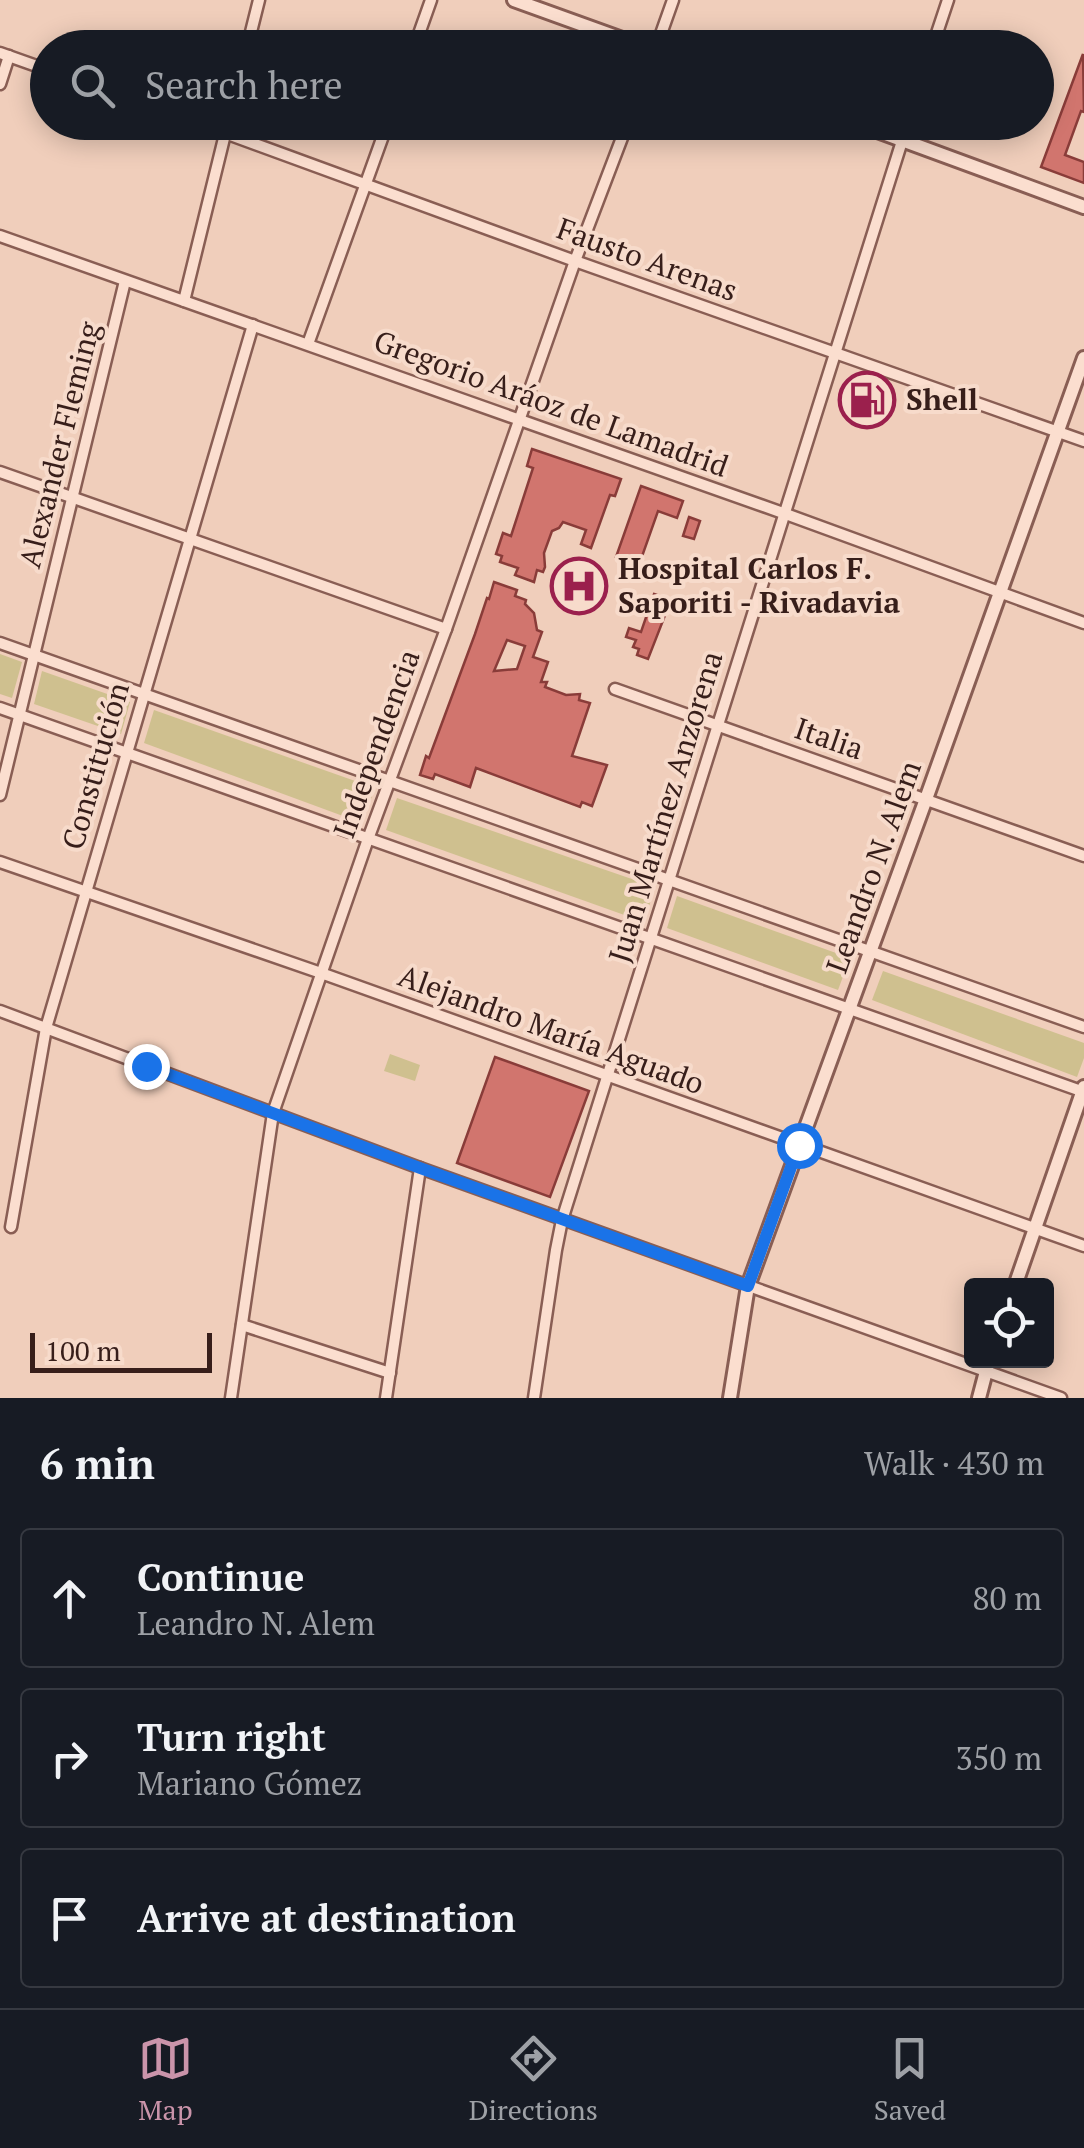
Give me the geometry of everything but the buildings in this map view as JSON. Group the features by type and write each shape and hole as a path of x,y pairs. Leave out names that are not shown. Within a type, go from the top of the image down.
{"street":[{"path":"252,30 259,0"},
{"path":"420,30 431,0"},
{"path":"514,0 598,30"},
{"path":"662,30 673,0"},
{"path":"938,30 948,0"},
{"path":"0,84 5,54 30,63"},
{"path":"184,300 224,140"},
{"name":"Fausto Arenas","path":"256,140 366,185 1084,440"},
{"path":"308,344 382,140"},
{"name":"Independencia","path":"231,1398 273,1113 621,140"},
{"path":"902,140 1084,207"},
{"name":"Juan Martínez Anzorena","path":"534,1398 562,1220 902,140"},
{"name":"Gregorio Aráoz de Lamadrid","path":"0,236 1084,623"},
{"name":"Alexander Fleming","path":"0,794 125,281"},
{"name":"Constitución","path":"11,1227 46,1028 253,325"},
{"name":"Leandro N. Alem","path":"730,1398 748,1286 1084,358"},
{"path":"0,472 446,629"},
{"path":"0,643 1084,1028"},
{"name":"Italia","path":"615,690 1084,856"},
{"path":"0,708 1084,1090 1017,1278"},
{"name":"Alejandro María Aguado","path":"0,862 1084,1246"},
{"path":"0,1011 562,1220 964,1358"},
{"path":"386,1398 420,1168"},
{"path":"242,1325 390,1373"},
{"path":"979,1398 986,1368"},
{"path":"992,1368 1062,1398"}],"shaded area":[{"path":"0,654 22,662 12,698 0,694"},
{"path":"42,671 130,702 121,734 34,704"},
{"path":"154,710 375,788 362,823 144,743"},
{"path":"397,798 655,887 644,922 386,830"},
{"path":"677,896 850,958 838,990 667,928"},
{"path":"883,971 1084,1043 1084,1058 1077,1077 872,1000"},
{"path":"390,1054 420,1065 415,1081 384,1071"}],"place":[{"name":"Shell","path":"867,400"},
{"name":"Hospital Carlos F. Saporiti - Rivadavia","path":"579,586"}],"route":[{"path":"146,1066 748,1286 799,1145"}]}
